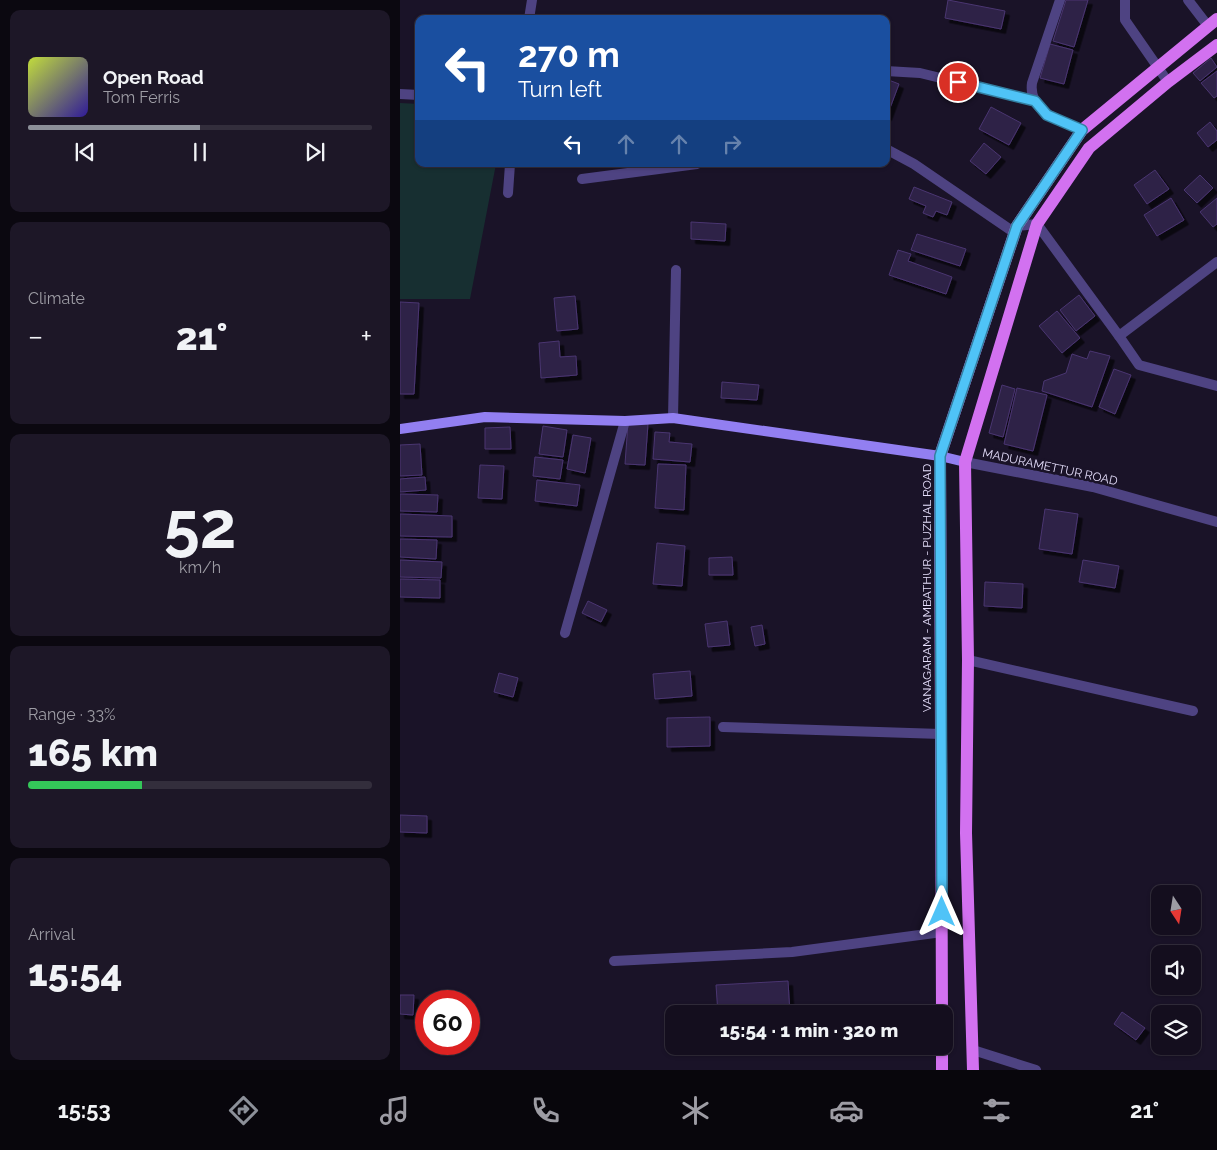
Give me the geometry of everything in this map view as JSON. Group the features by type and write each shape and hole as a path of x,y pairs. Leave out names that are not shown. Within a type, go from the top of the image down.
{"main road":[{"name":"VANAGARAM - AMBATHUR - PUZHAL ROAD","path":"942,1005 940,456 1016,230 1082,130 1212,22"},
{"path":"973,1070 966,833 968,660 965,462 1037,224 1090,148 1168,82 1217,45"},
{"path":"400,429 485,417 625,421 673,418 940,456 965,462"},
{"path":"942,1055 942,1070"}],"street":[{"path":"530,15 532,0"},
{"path":"1060,0 1032,82 1035,101 1047,115 1082,130"},
{"path":"1126,0 1124,20 1168,82"},
{"path":"1188,0 1212,22"},
{"path":"890,71 920,74 1035,101"},
{"path":"400,94 415,95"},
{"path":"890,151 914,164 1016,230 1037,224 1139,365 1217,386"},
{"path":"508,192 510,167"},
{"path":"582,180 675,167"},
{"path":"1119,336 1217,262"},
{"path":"673,418 676,270"},
{"path":"565,633 625,421"},
{"name":"MADURAMETTUR ROAD","path":"965,462 1093,487 1217,522"},
{"path":"968,660 1193,711"},
{"path":"723,727 941,734"},
{"path":"614,961 792,952 942,932"},
{"path":"973,1050 1036,1070"}],"green space":[{"path":"400,103 415,104 415,167 495,167 470,299 400,299"}],"building":[{"path":"948,0 1005,11 1001,29 945,18"},
{"path":"1066,0 1088,0 1074,47 1053,41"},
{"path":"1050,44 1073,50 1064,84 1040,78"},
{"path":"1211,58 1217,67 1200,81 1193,73"},
{"path":"1217,71 1217,96 1214,98 1201,83"},
{"path":"890,81 899,84 890,108"},
{"path":"991,107 1021,123 1009,145 979,129"},
{"path":"1210,122 1217,131 1217,140 1208,147 1197,133"},
{"path":"984,143 1001,157 986,174 970,161"},
{"path":"1155,170 1169,189 1147,204 1134,185"},
{"path":"1200,175 1213,188 1197,203 1184,190"},
{"path":"914,187 952,202 947,215 936,211 933,217 923,213 926,206 909,199"},
{"path":"1171,198 1184,220 1157,236 1144,215"},
{"path":"1217,198 1217,224 1213,227 1200,212"},
{"path":"691,222 726,224 725,241 691,239"},
{"path":"917,234 966,249 960,266 911,250"},
{"path":"898,250 911,254 908,261 952,277 946,294 889,275"},
{"path":"1079,295 1095,316 1076,331 1060,310"},
{"path":"575,296 578,329 557,331 554,298"},
{"path":"400,302 419,303 414,394 400,394"},
{"path":"1057,311 1080,338 1062,353 1039,326"},
{"path":"559,341 560,357 576,356 577,375 541,378 539,343"},
{"path":"1090,351 1110,356 1092,407 1042,391 1044,381 1066,373 1072,354 1087,359"},
{"path":"1114,369 1131,375 1115,414 1099,407"},
{"path":"722,382 759,385 757,400 721,398"},
{"path":"1002,385 1015,389 1003,437 989,433"},
{"path":"1017,388 1047,395 1033,451 1004,444"},
{"path":"628,423 648,424 645,465 625,464"},
{"path":"543,426 567,430 563,457 539,454"},
{"path":"510,427 511,449 485,449 485,428"},
{"path":"655,432 670,433 669,442 692,444 690,462 653,459"},
{"path":"573,435 591,438 585,473 567,469"},
{"path":"420,444 422,475 400,476 400,445"},
{"path":"535,457 563,460 560,479 533,476"},
{"path":"658,464 686,465 684,510 655,508"},
{"path":"480,465 504,466 502,499 478,498"},
{"path":"425,477 426,490 400,492 400,479"},
{"path":"537,480 580,485 577,506 535,501"},
{"path":"400,494 438,495 437,512 400,511"},
{"path":"1045,509 1078,514 1072,554 1039,549"},
{"path":"400,514 452,516 452,537 400,536"},
{"path":"400,539 437,540 436,559 400,557"},
{"path":"657,543 685,546 682,586 653,584"},
{"path":"732,557 733,575 709,575 709,558"},
{"path":"400,560 442,562 441,578 400,577"},
{"path":"1083,560 1119,566 1115,588 1079,582"},
{"path":"400,579 440,580 440,598 400,597"},
{"path":"985,582 1023,584 1022,608 984,606"},
{"path":"588,601 607,610 601,622 582,613"},
{"path":"727,621 730,645 708,647 705,624"},
{"path":"762,625 765,644 755,646 751,627"},
{"path":"690,671 692,696 655,699 653,674"},
{"path":"499,673 518,678 513,697 494,692"},
{"path":"710,717 710,746 667,747 667,718"},
{"path":"400,815 427,816 427,833 400,832"},
{"path":"788,981 789,1005 717,1005 716,985"},
{"path":"400,995 414,995 413,1015 400,1014"},
{"path":"1122,1012 1145,1028 1136,1040 1114,1024"}],"route":[{"path":"942,912 940,456 1017,226 1082,130 1047,115 1035,101 958,82"}]}
